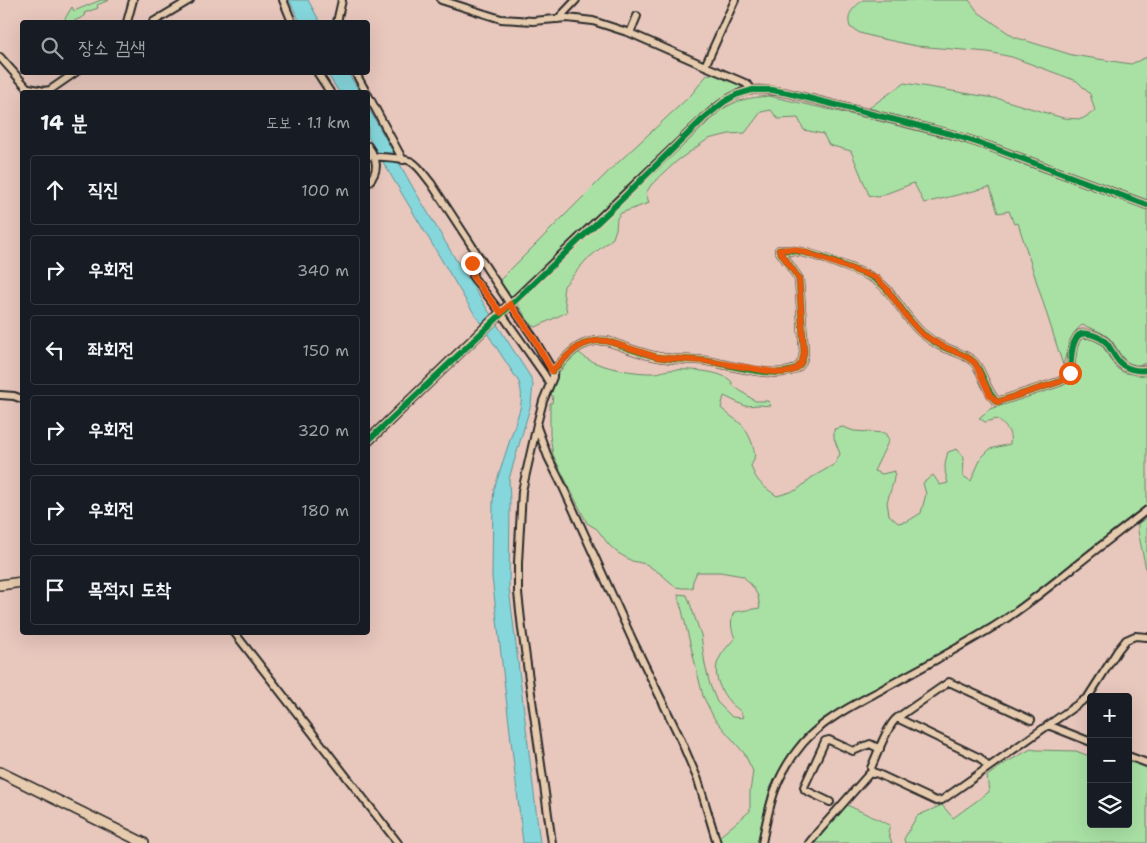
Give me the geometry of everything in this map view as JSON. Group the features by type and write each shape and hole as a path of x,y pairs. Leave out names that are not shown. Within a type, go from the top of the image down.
{"street":[{"path":"128,20 133,0"},
{"path":"156,20 190,0"},
{"path":"282,0 291,20"},
{"path":"337,20 342,0"},
{"path":"441,0 501,19 533,21 573,18 592,21 630,34 745,83 752,90"},
{"path":"558,19 576,0"},
{"path":"705,66 735,0"},
{"path":"630,34 637,16"},
{"path":"0,58 30,90 50,90 65,76"},
{"path":"319,75 329,90"},
{"path":"357,75 365,90"},
{"path":"370,439 703,119 724,102 736,95 752,90 772,90 788,93 951,134 1147,205"},
{"path":"370,100 400,159"},
{"path":"370,180 376,170 374,157 400,159 410,162 420,170 431,183 533,337 552,371 552,377 537,424 522,491 518,563 518,592 552,843"},
{"path":"474,249 473,277 498,316 550,384"},
{"path":"552,371 582,344 600,340 657,357 706,361 781,373 799,368 804,360 799,279 779,250 792,249 865,274 880,282 922,334 975,363 990,395 997,402 1067,378 1070,373 1070,357 1074,344 1078,335 1082,333 1090,334 1108,344 1117,360 1124,366 1136,370 1147,370"},
{"path":"0,395 20,398"},
{"path":"537,424 548,457 680,738 698,780 717,843"},
{"path":"762,843 769,807 778,782 793,756 814,732 850,707 996,625 1037,596 1147,510"},
{"path":"0,585 20,582"},
{"path":"236,635 398,843"},
{"path":"809,843 869,774 876,773 936,801 942,800 1088,697 1126,640 1135,636 1147,637"},
{"path":"873,774 871,768 894,720 949,682 1031,720"},
{"path":"897,718 980,758 988,767"},
{"path":"1048,725 1087,740"},
{"path":"830,802 805,790 804,787 825,741 829,740 853,751 870,744 880,748"},
{"path":"1132,757 1147,763"},
{"path":"0,772 144,843"}],"green space":[{"path":"101,0 109,0 97,5 98,8 84,13 85,16 76,20 64,20 72,7 74,11"},
{"path":"863,0 969,0 978,12 1014,37 1072,55 1131,64 1147,57 1147,200 999,145 869,108 904,83 1000,99 1063,118 1082,119 1095,111 1090,94 1077,81 1012,57 988,52 916,46 860,33 850,27 849,18 853,9"},
{"path":"711,74 735,82 740,86 740,90 720,100 700,116 513,298 499,281 610,170 691,95 707,75"},
{"path":"769,96 867,118 988,150 1147,209 1147,363 1135,365 1130,363 1122,357 1108,337 1099,331 1082,325 1072,338 1063,365 1018,223 1014,224 1009,211 998,213 990,187 924,203 914,183 877,197 869,195 851,151 829,145 823,134 804,130 798,118 778,119 771,110 761,112 745,133 729,134 708,139 677,161 651,185 646,193 649,203 621,213 617,218 613,238 586,260 564,286 563,293 567,312 536,327 532,326 518,305 519,301 721,110 733,103 755,97"},
{"path":"1083,338 1099,342 1112,363 1123,372 1132,374 1147,373 1147,506 1018,607 993,624 822,719 804,735 770,788 757,843 721,843 719,837 750,811 753,771 744,753 714,718 703,696 678,594 687,595 701,635 705,665 717,702 732,717 743,718 741,712 731,704 723,693 717,679 716,669 724,650 735,638 731,625 734,612 760,608 758,596 743,576 720,572 697,572 692,588 676,587 646,564 632,561 618,553 609,545 597,529 587,523 553,455 550,435 550,403 552,403 553,396 551,395 558,373 566,358 578,352 593,362 610,368 648,373 668,370 703,371 727,378 732,382 732,385 755,401 768,401 771,406 745,406 724,396 721,408 746,430 755,455 751,466 753,472 761,484 777,496 797,490 811,478 835,464 840,454 834,438 834,429 843,427 854,431 885,433 889,440 874,471 882,474 895,471 887,502 889,515 898,523 908,521 921,513 926,494 923,483 933,475 940,485 948,483 945,468 948,452 957,449 964,457 963,476 971,481 981,458 990,449 1010,444 1009,432 997,419 985,422 979,418 990,409 1069,379 1072,358 1078,340"},
{"path":"1147,517 1147,574 1138,524"},
{"path":"1031,749 1076,751 1087,755 1087,828 1132,828 1132,761 1147,767 1147,843 905,843 904,839 917,816 942,805 953,818 989,792 987,776"},
{"path":"847,805 890,825 888,832 892,843 815,843"}],"water":[{"path":"289,0 308,0 319,20 299,20"},
{"path":"328,75 349,75 359,90 338,90"},
{"path":"370,111 412,186 456,260 531,378 533,385 531,404 509,479 509,588 540,843 523,843 492,577 494,489 520,409 520,386 468,304 370,140"}],"cycle path":[{"path":"370,439 621,200 703,119 724,102 736,95 752,90 772,90 788,93 951,134 1147,205"},
{"path":"553,371 576,348 598,341 607,341 643,353 670,359 707,361 771,373 793,370 800,364 804,352 799,279 779,250 790,250 823,258 875,279 890,293 915,327 923,334 939,345 962,354 974,362 997,402 1067,378 1074,342 1077,337 1084,334 1102,339 1124,366 1136,370 1147,370"}],"route":[{"path":"472,263 473,277 501,313 510,304 545,356 552,371 582,344 600,340 657,357 706,361 781,373 799,368 804,360 804,352 799,279 779,250 792,249 874,277 887,289 906,316 922,334 975,363 990,395 997,402 1059,382 1067,378 1070,373"}]}
